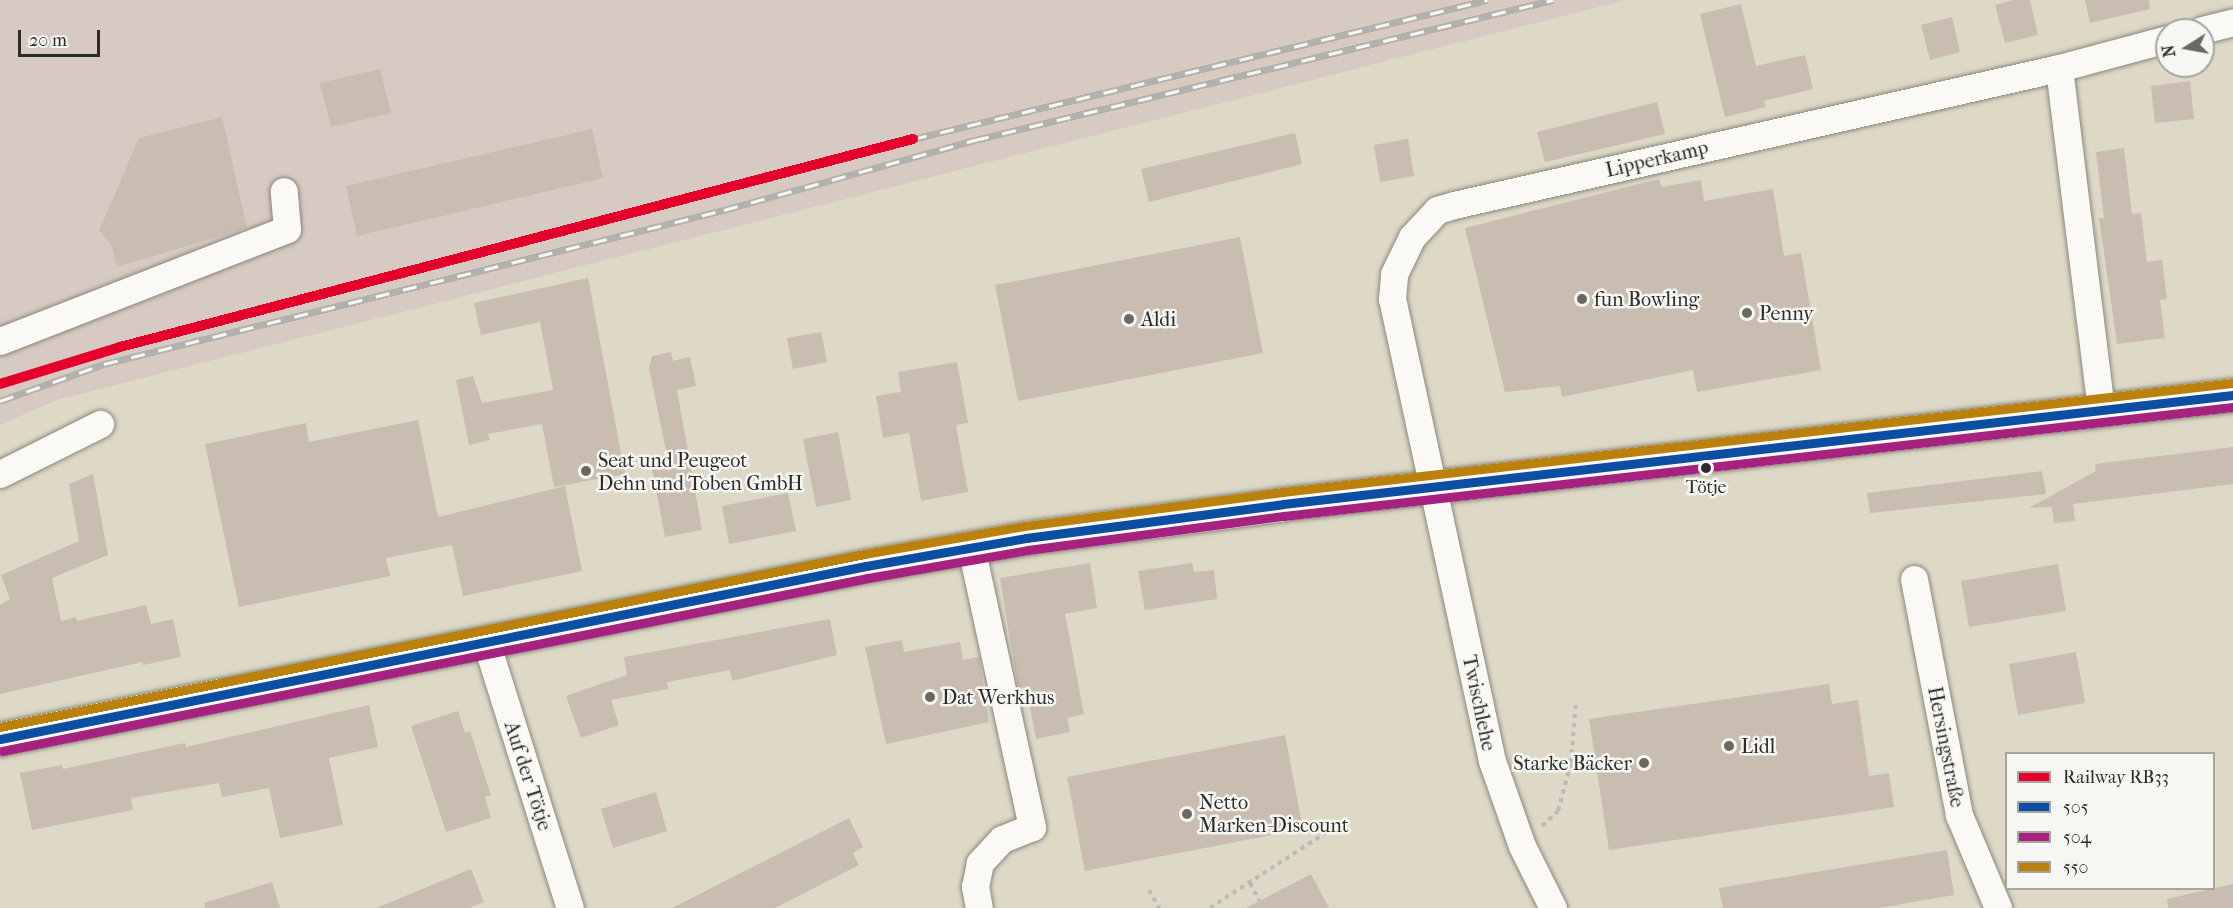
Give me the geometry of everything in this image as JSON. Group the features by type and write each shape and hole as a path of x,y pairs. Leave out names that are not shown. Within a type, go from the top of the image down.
{"main road":[{"path":"0,739 487,645 972,547 1283,504 2233,394"}],"street":[{"path":"2215,27 2233,22"},
{"name":"Lipperkamp","path":"1436,488 1392,299 1394,274 1412,237 1437,210 2059,68 2155,42"},
{"path":"2059,68 2101,408"},
{"path":"0,341 287,229 284,191"},
{"path":"0,474 100,424"},
{"name":"Twischlehe","path":"1436,488 1492,761 1522,846 1553,908"},
{"path":"972,547 1032,827 1002,839 980,863 975,885 979,908"},
{"name":"Hersingstraße","path":"1914,579 1959,815 1998,908"},
{"name":"Auf der Tötje","path":"487,645 570,908"}],"path":[{"path":"1522,846 1558,811 1571,763 1576,701"},
{"path":"1210,908 1334,828"},
{"path":"1250,884 1259,901"},
{"path":"1149,890 1159,908"}],"shaded area":[{"path":"0,0 1626,0 57,400 0,425"}],"building":[{"path":"2014,0 2030,0 2038,35 2005,43 1995,5"},
{"path":"2085,0 2149,0 2150,9 2090,23"},
{"path":"1741,4 1756,66 1805,55 1813,89 1764,101 1766,107 1725,117 1700,14"},
{"path":"1952,17 1960,52 1930,60 1921,25"},
{"path":"380,69 391,113 331,127 320,83"},
{"path":"2190,81 2194,119 2155,123 2151,86"},
{"path":"1657,102 1665,134 1545,162 1537,132"},
{"path":"222,117 247,228 117,267 111,244 99,231 139,138"},
{"path":"592,129 603,178 357,236 346,186"},
{"path":"1295,133 1302,164 1149,202 1141,169"},
{"path":"1408,139 1414,176 1380,182 1374,145"},
{"path":"2124,148 2132,214 2141,213 2147,262 2162,260 2167,299 2160,300 2165,338 2117,344 2099,218 2104,218 2096,152"},
{"name":"fun Bowling","path":"1659,179 1662,187 1701,180 1704,201 1773,189 1784,256 1801,253 1821,370 1697,392 1693,370 1562,397 1560,386 1505,392 1465,228"},
{"name":"Aldi","path":"1240,237 1263,353 1018,401 995,285"},
{"path":"588,278 625,474 554,487 542,424 488,434 490,440 469,445 456,380 473,376 482,403 553,390 540,322 481,335 474,303"},
{"path":"821,332 827,362 793,369 787,338"},
{"path":"671,352 673,361 690,357 696,386 677,390 702,530 665,537 651,463 668,460 649,368 652,356"},
{"path":"957,362 968,423 956,425 968,492 921,501 909,433 883,438 876,396 901,392 898,372"},
{"path":"418,420 438,517 565,486 582,571 463,596 452,545 386,558 390,576 239,607 205,444 306,423 309,442"},
{"path":"838,432 851,500 816,507 803,439"},
{"path":"2233,447 2233,484 2073,504 2075,521 2054,523 2052,507 2029,508 2096,471 2095,464"},
{"path":"2042,471 2046,494 1870,513 1867,493"},
{"path":"93,474 108,555 52,578 61,621 76,617 77,621 146,605 151,624 173,619 181,657 143,665 142,662 0,694 0,605 10,599 1,575 79,541 69,484"},
{"path":"788,493 796,531 729,544 722,506"},
{"path":"1090,563 1097,608 1065,614 1084,714 1067,718 1070,732 1036,739 1026,687 1018,688 1000,578"},
{"path":"1192,563 1194,572 1214,570 1217,599 1145,610 1138,571"},
{"path":"2058,564 2066,611 1969,627 1961,581"},
{"path":"830,619 837,655 732,681 730,670 667,682 668,689 611,700 619,725 581,738 566,696 627,675 624,657"},
{"name":"Dat Werkhus","path":"902,640 904,652 960,642 963,660 979,657 989,722 886,744 865,647"},
{"path":"2076,652 2085,703 2018,715 2009,664"},
{"name":"Lidl","path":"1829,684 1832,704 1858,700 1869,776 1889,773 1894,807 1609,850 1589,719"},
{"path":"369,705 378,747 329,758 343,825 280,838 269,788 222,797 219,783 131,798 133,810 32,830 20,773 62,765 63,769 185,743 186,747"},
{"path":"458,711 465,733 470,731 491,795 485,797 491,818 446,832 411,726"},
{"name":"Netto Marken-Discount","path":"1285,735 1303,829 1085,871 1067,777"},
{"path":"656,792 667,831 613,848 601,809"},
{"path":"849,818 863,847 853,853 859,865 775,908 672,908"},
{"path":"1947,850 1954,895 1879,908 1723,908 1719,888"},
{"path":"471,869 484,902 469,908 376,908"},
{"path":"1311,874 1329,908 1246,908"},
{"path":"272,882 280,908 205,908 204,903"},
{"path":"2233,884 2233,908 2168,908 2167,899 2215,890 2215,888"}],"railway":[{"path":"913,139 1487,0"},
{"path":"0,401 104,364 724,210 975,140 1553,0"}],"rail line":[{"name":"RB33","path":"0,384 120,347 913,139"}],"transit line":[{"name":"550","path":"0,727 864,554 1024,526 1282,492 2232,383"},
{"name":"505","path":"0,739 866,566 1026,538 1283,504 2233,395"},
{"name":"504","path":"2,751 868,578 1028,550 1284,516 2233,407"}],"place":[{"name":"fun Bowling","path":"1582,299"},
{"name":"Penny","path":"1747,313"},
{"name":"Aldi","path":"1129,319"},
{"name":"Tötje","path":"1706,468"},
{"name":"Seat und Peugeot Dehn und Toben GmbH","path":"586,471"},
{"name":"Dat Werkhus","path":"930,697"},
{"name":"Lidl","path":"1729,746"},
{"name":"Starke Bäcker","path":"1644,763"},
{"name":"Netto Marken-Discount","path":"1187,814"}]}
